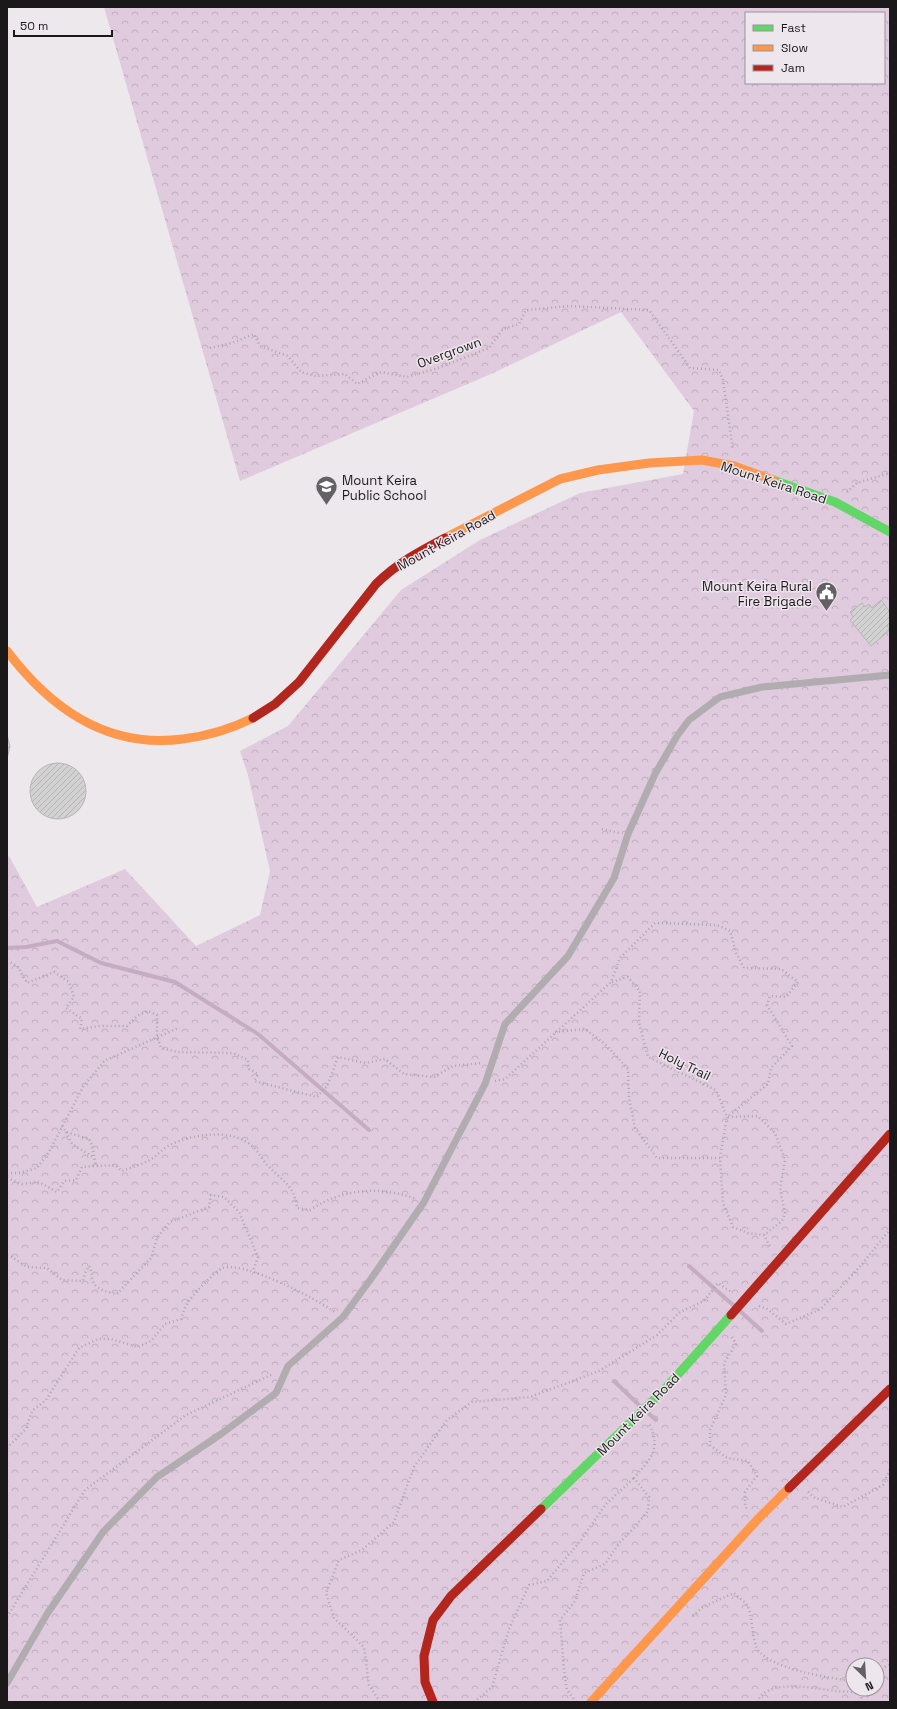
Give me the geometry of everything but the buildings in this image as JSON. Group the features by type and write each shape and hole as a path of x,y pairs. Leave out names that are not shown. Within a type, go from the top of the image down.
{"main road":[{"name":"Mount Keira Road","path":"7,652 31,680 47,695 88,724 132,738 157,741 178,741 207,735 234,727 264,711 295,686 380,580 389,571 415,554 456,531 560,479 598,470 649,462 702,460 734,466 835,502 890,532"},
{"name":"Mount Keira Road","path":"433,1702 425,1682 424,1656 433,1620 451,1596 645,1409 742,1302 890,1134"},
{"path":"591,1702 757,1520 890,1389"}],"lane":[{"path":"7,1683 47,1614 103,1532 157,1477 221,1434 276,1393 288,1366 343,1317 424,1202 484,1084 505,1024 568,956 614,878 628,834 655,774 677,736 689,720 720,697 762,687 890,675"}],"path":[{"name":"Overgrown","path":"210,348 232,343 254,334 260,346 288,356 301,372 316,376 345,374 357,384 381,372 408,377 438,368 489,348 503,330 519,324 526,310 569,306 649,310 690,368 719,370 723,380 731,427 734,466"},
{"path":"835,502 857,483 890,473"},
{"path":"602,830 628,834"},
{"path":"484,1084 505,1079 611,982 620,958 655,923 717,925 730,931 736,953 744,968 781,969 798,982 786,997 770,996 767,1006 792,1046 771,1068 768,1084 727,1117 720,1158 723,1203 733,1227 748,1233 764,1235 782,1222 785,1214 780,1190 785,1160 775,1133 758,1116 727,1117"},
{"path":"7,963 10,962 18,967 27,983 54,972 69,982 74,997 66,1008 82,1019 80,1029 100,1026 127,1026 137,1016 148,1011 157,1016 157,1036 161,1048 178,1052 233,1053 248,1060 249,1069 258,1074 254,1081 317,1097 327,1086 338,1057 365,1063 385,1059 404,1074 434,1077 453,1066 492,1062"},
{"name":"Holy Trail","path":"611,982 628,977 640,991 639,1023 648,1057 716,1090 727,1117"},
{"path":"7,1172 19,1173 37,1168 49,1152 83,1087 104,1061 157,1036 178,1028"},
{"path":"555,1032 585,1029 605,1044 628,1069 629,1097 635,1128 657,1158 720,1158"},
{"path":"62,1126 72,1144 93,1157"},
{"path":"66,1132 90,1139 94,1146 93,1157 96,1165"},
{"path":"7,1178 22,1184 39,1182 57,1192 64,1181 76,1180 82,1167 115,1165 122,1171 147,1161 170,1146 189,1137 224,1135 242,1138 253,1146 262,1159 292,1188 295,1195 297,1208 310,1210 324,1201 344,1194 371,1190 402,1194 424,1202"},
{"path":"7,1256 12,1257 28,1267 47,1268 62,1280 83,1281 89,1266 92,1272 92,1281 100,1290 117,1294 151,1258 157,1238 170,1222 209,1207 211,1196 224,1197 239,1212 258,1257 253,1271"},
{"path":"380,1702 369,1685 364,1647 334,1618 326,1593 339,1560 362,1550 394,1522 414,1468 447,1420 472,1402 530,1397 599,1371 657,1335 680,1312 704,1301 718,1283 742,1302 767,1309 786,1324 821,1309 863,1263 890,1229"},
{"path":"764,1235 777,1262"},
{"path":"7,1448 26,1429 32,1411 46,1400 79,1348 98,1339 111,1339 138,1347 151,1341 165,1324 181,1319 187,1304 206,1282 222,1268 234,1266 268,1276 324,1305 343,1317"},
{"path":"725,1321 736,1344 724,1363 726,1395 710,1430 710,1445 727,1458 748,1460 757,1476 745,1492 745,1506 757,1520"},
{"path":"7,1617 85,1490 186,1415 288,1366"},
{"path":"474,1702 492,1687 509,1629 529,1585 547,1581 581,1540 606,1504 634,1478 653,1455 655,1447 654,1434 645,1409"},
{"path":"796,1483 814,1498 843,1507 883,1485 890,1469"},
{"path":"576,1702 567,1690 560,1620 575,1601 584,1573 605,1564 620,1542 634,1528 648,1510 649,1497 634,1478"},
{"path":"691,1617 703,1607 734,1593 748,1606 752,1630 758,1651 782,1666 816,1675 845,1680"},
{"path":"757,1702 760,1695 774,1688 798,1686 845,1692"}],"green space":[{"path":"104,7 890,7 890,1702 7,1702 7,858 9,856 37,907 125,869 196,946 260,915 270,871 248,775 240,751 288,726 401,590 480,540 580,493 683,474 694,411 621,312 491,374 240,481"}],"waterway":[{"path":"7,948 26,947 57,941 101,963 175,982 258,1034 369,1130"},
{"path":"689,1266 733,1305"},
{"path":"740,1311 762,1331"},
{"path":"614,1381 640,1406"},
{"path":"647,1412 656,1420"}],"traffic: fast":[{"path":"773,480 835,502 890,532"},
{"path":"541,1509 665,1389 731,1315"}],"traffic: slow":[{"path":"445,538 560,479 598,470 649,463 702,460 734,466 773,480"},
{"path":"7,651 42,691 62,707 83,720 106,731 130,738 155,740 192,738 228,729 253,718"},
{"path":"591,1702 757,1520 789,1488"}],"traffic: jam":[{"path":"253,718 275,704 299,682 376,584 400,564 445,538"},
{"path":"731,1315 890,1134"},
{"path":"789,1488 890,1389"},
{"path":"433,1702 425,1682 424,1656 433,1620 451,1596 541,1509"}],"place":[{"name":"Mount Keira Public School","path":"327,506"},
{"name":"Mount Keira Rural Fire Brigade","path":"827,612"}]}
